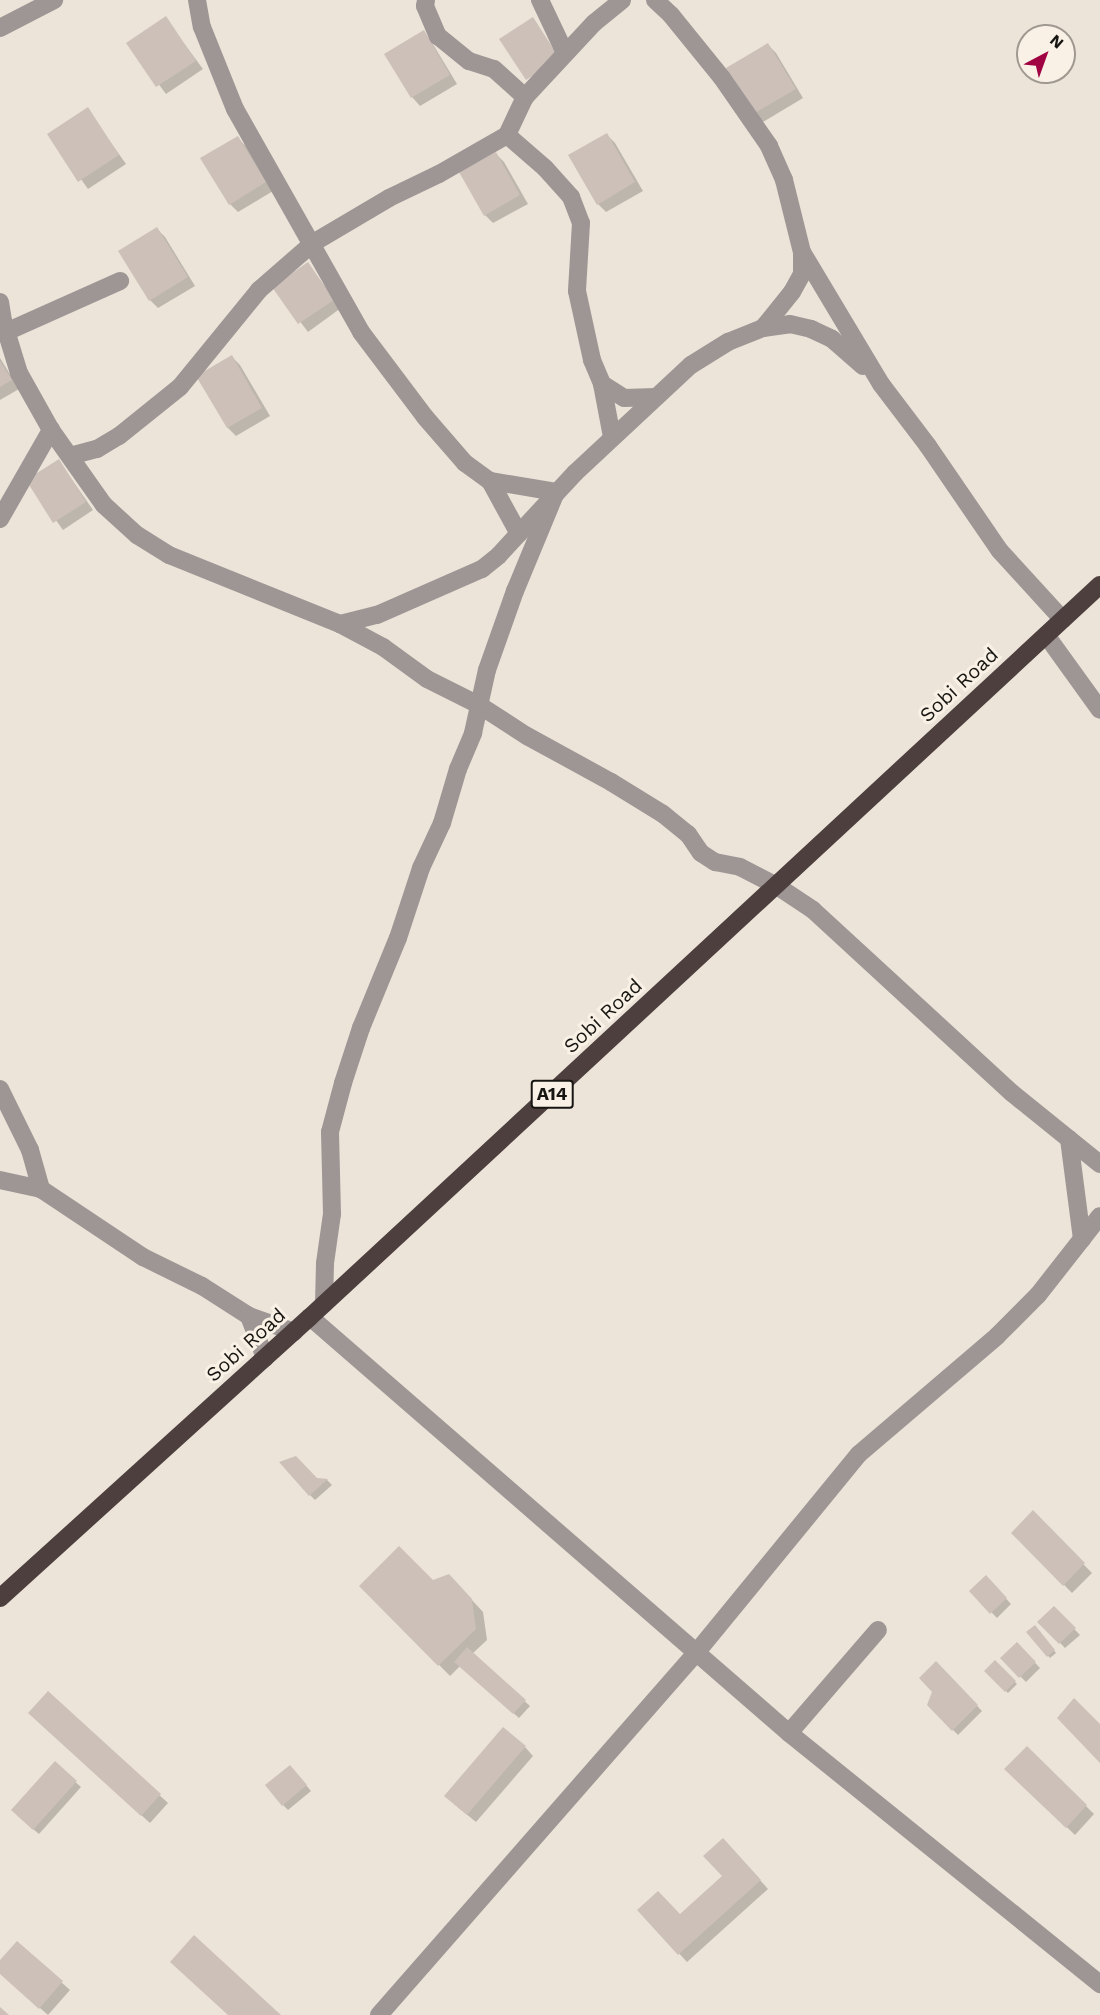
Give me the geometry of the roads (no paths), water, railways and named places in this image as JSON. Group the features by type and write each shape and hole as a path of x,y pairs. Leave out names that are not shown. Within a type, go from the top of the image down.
{"highway":[{"name":"Sobi Road","path":"0,1598 294,1332 1100,585"}],"street":[{"path":"1,25 54,0"},
{"path":"197,0 202,27 235,109 313,243 361,332 425,417 465,463 490,482 519,534"},
{"path":"426,0 425,6 438,36 469,61 494,69 525,97"},
{"path":"540,0 565,53"},
{"path":"70,456 97,449 119,436 180,387 259,290 313,243 389,198 439,174 507,135 525,97 548,75 565,53 594,23 622,0"},
{"path":"655,0 722,78 769,146 783,180 802,252 802,274 792,292 763,328"},
{"path":"507,135 545,168 571,197 581,224 577,291 592,360 602,384 612,437"},
{"path":"802,252 881,384 928,446 1000,551 1063,620"},
{"path":"6,332 120,281"},
{"path":"0,302 6,332 19,373 51,430 104,505 137,535 169,555 340,624 383,647 427,679 480,705 526,736 611,782 663,814 688,834 702,853 716,862 740,867 777,886 813,910 1011,1093 1100,1164"},
{"path":"340,624 377,615 482,568 519,534 556,492 612,437 691,364 728,342 763,328 790,324 811,329 832,339 881,384"},
{"path":"602,384 624,398 656,397"},
{"path":"0,519 51,430"},
{"path":"490,482 556,492"},
{"path":"324,1304 325,1263 332,1214 330,1132 362,1028 398,938 421,868 442,823 458,769 473,733 487,670 514,591 556,492"},
{"path":"1046,635 1100,710"},
{"path":"0,1089 30,1150 40,1189"},
{"path":"1070,1139 1082,1239"},
{"path":"0,1180 40,1189 143,1257 202,1286 249,1316 294,1332"},
{"path":"379,2015 696,1653 859,1454 997,1336 1038,1294 1100,1216"},
{"path":"249,1316 265,1358"},
{"path":"310,1317 789,1733 1100,1984"},
{"path":"789,1733 878,1630"}]}
